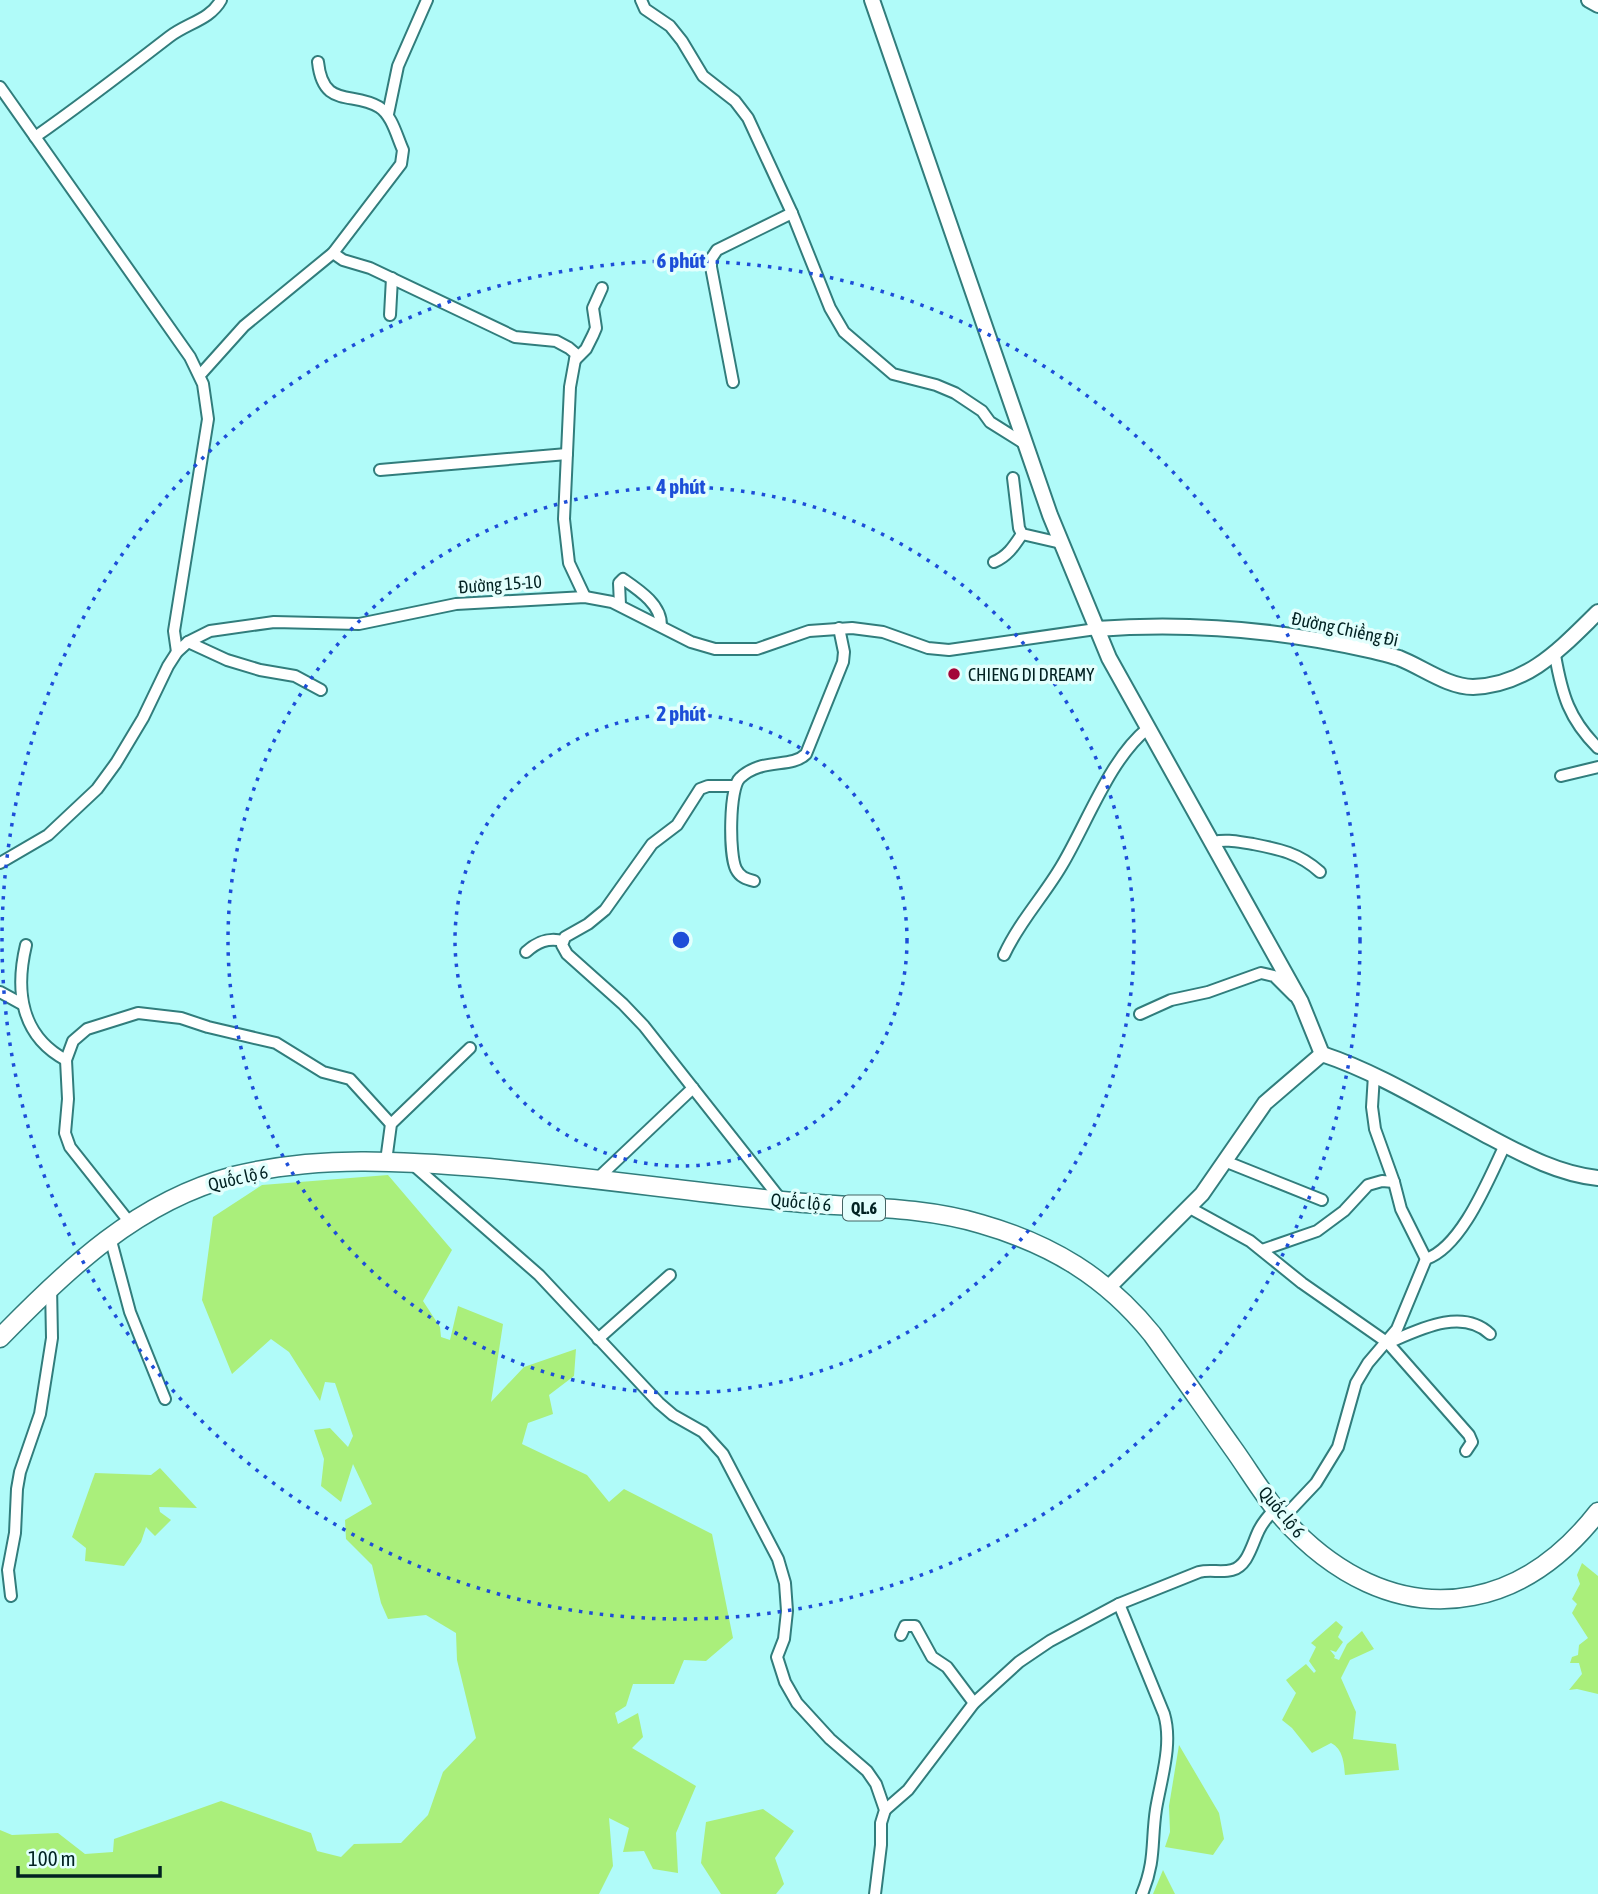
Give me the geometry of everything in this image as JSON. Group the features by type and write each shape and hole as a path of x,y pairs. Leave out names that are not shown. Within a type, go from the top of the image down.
{"highway":[{"name":"Quốc lộ 6","path":"2,1332 51,1285 110,1237 161,1205 199,1187 261,1170 409,1161 598,1178 782,1201 929,1213 980,1223 1045,1248 1109,1287 1152,1334 1279,1513 1322,1556 1376,1587 1421,1600 1483,1594 1520,1580 1563,1550 1598,1512"}],"street":[{"path":"35,137 122,75 172,35 205,18 221,0"},
{"path":"387,114 398,66 427,0"},
{"path":"641,0 645,9 676,33 704,76 735,101 748,118 792,213 830,308 844,332 893,374 956,393 982,411 990,422 1025,444"},
{"path":"872,0 1025,444 1096,629 1147,729 1301,1002 1322,1054 1374,1075 1506,1146 1551,1167 1598,1178"},
{"path":"1589,0 1598,5"},
{"path":"200,375 239,331 333,253 401,164 403,150 387,114 380,107 332,93 323,81 318,62"},
{"path":"0,87 190,357 206,392 208,419 174,631 177,652"},
{"path":"733,382 711,259 722,247 792,213"},
{"path":"333,253 515,337 544,339 563,344 576,354 570,387 564,501 568,556 573,575 585,597"},
{"path":"390,315 392,278"},
{"path":"575,360 586,349 596,328 593,308 602,288"},
{"path":"380,470 567,454"},
{"path":"1013,478 1022,534"},
{"path":"1022,534 1061,543"},
{"path":"994,562 1011,551 1022,534"},
{"path":"620,605 619,583 623,579 657,607 661,626"},
{"name":"Đường 15-10","path":"0,863 48,835 97,789 143,718 167,666 177,652 188,642 210,631 251,624 287,622 359,624 456,604 585,597 601,598 620,605 707,647 740,651 764,648 809,631 839,628 863,628 928,648 949,650 1096,629"},
{"name":"Đường Chiềng Đi","path":"1096,629 1151,625 1202,627 1307,639 1397,658 1439,677 1471,687 1509,679 1555,655 1598,611"},
{"path":"754,880 742,877 735,867 732,820 734,786 741,777 757,766 800,760 806,754 844,662 839,628"},
{"path":"188,642 236,663 295,676 321,690"},
{"path":"1555,655 1566,706 1580,728 1598,748"},
{"path":"1004,955 1018,928 1062,865 1123,754 1147,729"},
{"path":"1561,776 1598,767"},
{"path":"734,786 709,786 700,789 677,825 652,844 605,910 589,924 565,937 563,949 631,1011 782,1201"},
{"path":"1213,842 1227,840 1280,848 1308,861 1320,872"},
{"path":"526,952 540,942 556,939 563,941"},
{"path":"26,945 22,965 22,1004 39,1039 66,1060"},
{"path":"1140,1014 1171,1000 1208,992 1265,972 1274,976 1301,1002"},
{"path":"0,992 22,1004"},
{"path":"131,1224 68,1143 65,1133 68,1099 66,1060 73,1041 87,1029 133,1014 181,1018 276,1043 323,1072 350,1079 391,1124"},
{"path":"386,1161 391,1124 470,1048"},
{"path":"1109,1287 1190,1208 1227,1162 1265,1103 1322,1054"},
{"path":"1374,1075 1374,1123 1401,1209 1426,1259"},
{"path":"598,1178 693,1088"},
{"path":"876,1894 881,1823 885,1810 908,1790 974,1703 1007,1671 1032,1652 1119,1604 1199,1572 1237,1568 1245,1560 1260,1527 1316,1483 1338,1447 1356,1383 1368,1363 1388,1343 1401,1322 1426,1259 1436,1254 1467,1222 1506,1146"},
{"path":"409,1161 539,1275 659,1403 673,1415 702,1432 723,1454 778,1559 785,1583 786,1628 777,1657 785,1682 797,1703 830,1739 867,1771 876,1784 885,1810"},
{"path":"1227,1162 1322,1200"},
{"path":"1262,1250 1317,1231 1344,1211 1368,1185 1382,1181 1394,1182"},
{"path":"1190,1208 1241,1235 1302,1283 1388,1343 1469,1435 1472,1442 1466,1451"},
{"path":"110,1237 132,1320 165,1399"},
{"path":"598,1339 670,1275"},
{"path":"11,1596 8,1570 15,1533 17,1489 20,1472 40,1414 52,1338 51,1285"},
{"path":"1388,1343 1446,1322 1473,1323 1490,1334"},
{"path":"1119,1604 1164,1714 1167,1728 1154,1852 1142,1894"},
{"path":"901,1635 905,1626 915,1626 932,1657 947,1667 974,1703"}],"green space":[{"path":"388,1175 452,1250 423,1301 440,1327 441,1337 450,1340 458,1306 503,1324 491,1402 524,1367 576,1349 574,1376 549,1395 553,1414 528,1423 522,1444 587,1475 609,1502 624,1489 712,1534 733,1638 706,1661 684,1660 674,1684 633,1684 626,1706 615,1713 618,1724 638,1713 643,1737 632,1748 696,1786 676,1833 678,1873 653,1869 644,1851 623,1852 629,1828 609,1818 613,1866 599,1894 0,1894 0,1830 12,1835 58,1833 85,1854 113,1852 114,1839 221,1801 311,1833 317,1851 341,1857 354,1844 401,1843 428,1815 443,1772 476,1738 457,1660 456,1633 426,1615 388,1619 381,1603 372,1565 346,1539 345,1520 372,1504 353,1464 341,1502 321,1486 324,1459 314,1430 330,1428 348,1447 353,1436 335,1383 325,1382 320,1401 289,1352 271,1339 232,1374 202,1300 213,1217 262,1185"},
{"path":"160,1468 197,1508 159,1507 160,1512 171,1520 155,1536 146,1527 141,1542 124,1566 85,1561 86,1548 72,1537 95,1473 151,1475"},
{"path":"1582,1563 1598,1576 1598,1694 1569,1690 1582,1674 1579,1663 1570,1663 1572,1657 1578,1655 1579,1645 1588,1638 1572,1613 1577,1604 1572,1599 1580,1584 1577,1575"},
{"path":"1336,1621 1343,1627 1338,1637 1343,1642 1336,1652 1330,1650 1334,1658 1339,1660 1347,1644 1362,1631 1374,1649 1350,1660 1341,1678 1356,1712 1353,1739 1396,1744 1399,1770 1345,1775 1342,1757 1335,1746 1331,1743 1312,1753 1282,1720 1296,1693 1286,1680 1306,1664 1314,1673 1316,1671 1309,1661 1316,1647 1311,1643"},
{"path":"1179,1745 1219,1813 1224,1839 1213,1855 1165,1847 1170,1832 1169,1806"},
{"path":"763,1809 794,1831 775,1858 784,1884 776,1894 721,1894 701,1863 706,1822"},
{"path":"1163,1870 1175,1894 1153,1894"}],"place":[{"name":"CHIENG DI DREAMY","path":"954,674"}]}
